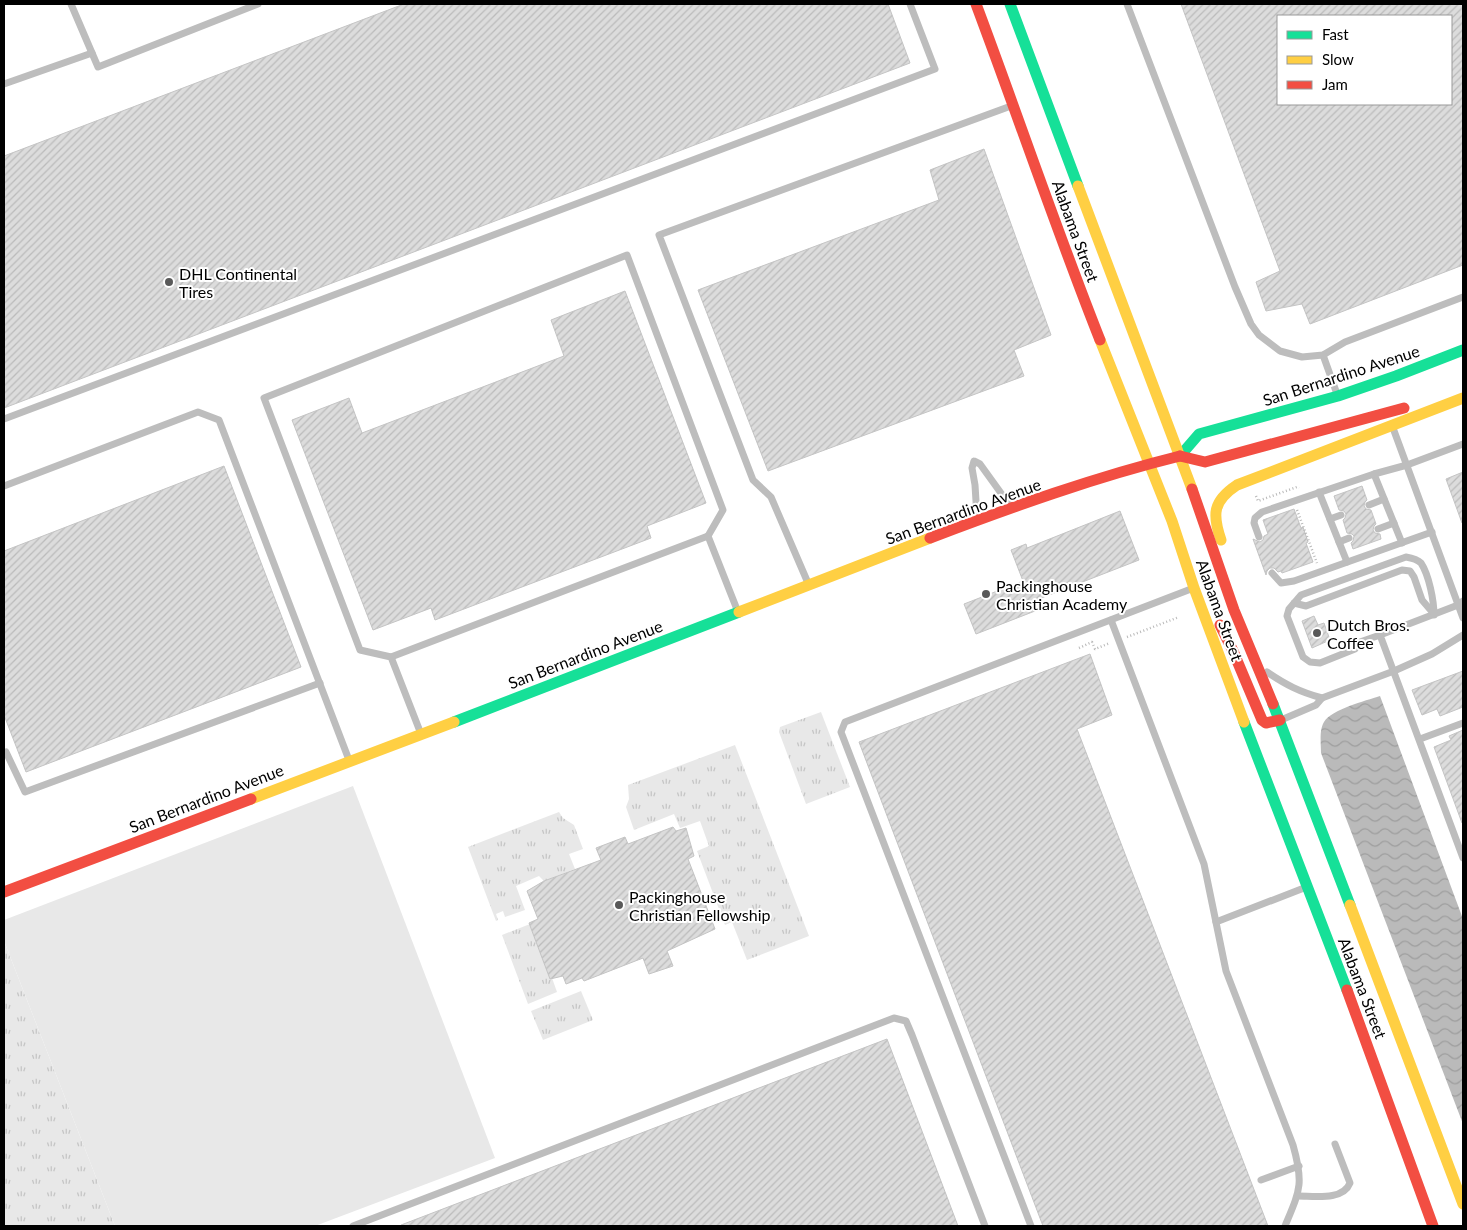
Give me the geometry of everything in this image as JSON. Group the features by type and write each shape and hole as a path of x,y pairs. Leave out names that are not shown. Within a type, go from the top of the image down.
{"main road":[{"name":"Alabama Street","path":"976,4 1014,105 1066,254 1172,521 1194,588 1434,1226"},
{"name":"Alabama Street","path":"1010,4 1180,456 1234,610 1280,720 1463,1204"},
{"name":"San Bernardino Avenue","path":"1180,456 1199,434 1338,396 1463,350"},
{"name":"San Bernardino Avenue","path":"4,892 350,762 977,520 1148,464 1180,456 1205,462 1405,407 1463,389"},
{"path":"1231,567 1215,526 1214,515 1219,500 1228,490 1463,398"},
{"path":"1234,610 1238,584"},
{"path":"1194,588 1222,629 1262,720 1266,723 1280,720"}],"lane":[{"path":"71,4 98,67 258,4"},
{"path":"4,419 935,69 910,4"},
{"path":"1127,4 1234,287 1251,324 1259,335 1280,351 1302,357 1324,355 1345,342 1463,297"},
{"path":"4,84 92,53"},
{"path":"809,586 771,496 753,480 659,235 1014,105"},
{"path":"627,255 723,510 708,536 391,658 360,650 264,398 627,255"},
{"path":"1324,355 1338,396"},
{"path":"4,486 198,412 219,420 350,762"},
{"path":"1392,425 1461,603 1463,618"},
{"path":"1259,538 1254,523 1258,514 1319,492 1407,465 1463,444"},
{"path":"977,520 972,468 974,461 980,464 1013,509"},
{"path":"1374,474 1402,542"},
{"path":"1319,492 1347,562"},
{"path":"1369,505 1384,499"},
{"path":"1330,519 1341,515"},
{"path":"1378,529 1394,523"},
{"path":"1272,574 1278,581 1284,583 1432,532"},
{"path":"708,536 738,613"},
{"path":"1339,542 1349,538"},
{"path":"1434,614 1433,597 1420,563 1413,558 1406,557 1301,596 1289,609 1288,616 1303,657 1310,662 1320,663 1355,649 1360,642 1380,635 1434,614 1461,603"},
{"path":"1294,603 1306,606 1402,570 1410,571 1422,600 1434,614"},
{"path":"1031,1226 841,732 845,722 1194,588"},
{"path":"1110,620 1204,864 1226,971 1293,1145 1299,1166 1300,1181 1298,1196 1284,1226"},
{"path":"1380,635 1463,858"},
{"path":"1280,720 1316,705 1322,698 1394,671 1432,654 1463,635"},
{"path":"391,658 421,734"},
{"path":"1255,663 1282,683 1299,692 1322,698"},
{"path":"5,750 26,792 320,683"},
{"path":"1420,739 1463,723"},
{"path":"1216,922 1307,886"},
{"path":"353,1226 894,1018 906,1021 912,1034 985,1226"},
{"path":"1298,1196 1337,1195 1347,1189 1350,1182 1335,1144"},
{"path":"1261,1180 1299,1166"}],"path":[{"path":"1254,492 1258,501 1297,486 1304,491"},
{"path":"1302,506 1296,509 1318,566"}],"green space":[{"path":"821,712 850,787 806,804 779,732 780,727"},
{"path":"735,745 809,936 747,960 732,922 725,925 697,851 709,846 700,821 680,828 674,814 634,830 626,807 629,799 628,785"},
{"path":"353,786 495,1158 315,1226 115,1226 4,941 4,920"},
{"path":"559,812 563,818 574,825 583,849 569,854 575,869 544,881 539,876 516,886 525,910 505,917 503,911 496,914 498,920 496,921 468,847"},
{"path":"530,924 550,979 552,978 557,992 528,1004 502,935"},
{"path":"4,941 115,1226 4,1226"},
{"path":"581,991 593,1020 543,1040 531,1011"}],"water":[{"path":"1380,696 1463,919 1463,1124 1321,753 1321,729 1328,717 1349,706"}],"building":[{"name":"DHL Continental Tires","path":"404,4 888,4 910,63 4,408 4,156"},
{"path":"1181,4 1463,4 1463,265 1310,324 1302,304 1266,311 1256,282 1280,271"},
{"path":"984,149 1051,335 1014,350 1024,376 768,471 698,290 939,200 930,170"},
{"path":"625,291 706,503 647,526 651,538 435,620 431,608 373,630 292,420 349,398 362,433 564,356 551,320"},
{"path":"224,466 301,667 26,772 4,715 4,551"},
{"path":"1463,472 1463,523 1462,523 1446,479"},
{"path":"1362,486 1367,500 1364,506 1366,509 1371,510 1376,524 1373,530 1375,533 1380,534 1381,539 1353,549 1351,543 1354,536 1347,533 1343,520 1346,514 1344,511 1339,510 1334,496"},
{"path":"1294,509 1301,528 1303,527 1308,542 1306,543 1313,562 1282,573 1274,568 1270,568 1266,575 1253,539 1260,542 1268,534 1263,520"},
{"path":"1120,511 1139,560 1031,602 1035,611 976,634 964,604 1023,581 1011,550 1026,544 1027,548"},
{"name":"Dutch Bros. Coffee","path":"1314,616 1318,625 1324,623 1330,640 1312,648 1302,621"},
{"path":"1090,654 1112,715 1077,729 1268,1226 1043,1226 859,742"},
{"path":"1463,671 1463,707 1440,716 1437,709 1422,715 1412,690"},
{"path":"1463,730 1462,823 1434,747 1451,740 1449,736"},
{"name":"Packinghouse Christian Fellowship","path":"673,827 676,831 686,828 694,856 688,859 715,929 667,951 673,966 649,974 643,958 584,981 582,978 566,984 563,976 550,979 529,923 538,919 527,891 544,881 601,860 596,848 625,837 628,844"},
{"path":"887,1039 958,1226 401,1225"}],"traffic: fast":[{"path":"1010,4 1078,186"},
{"path":"1180,456 1199,434 1338,396 1463,350"},
{"path":"454,722 739,612"},
{"path":"1273,704 1350,905"},
{"path":"1244,722 1347,990"}],"traffic: slow":[{"path":"1078,186 1192,489"},
{"path":"1100,340 1172,521 1194,588 1244,722"},
{"path":"1221,540 1216,523 1217,509 1223,497 1237,485 1463,398"},
{"path":"739,612 930,538"},
{"path":"251,799 454,722"},
{"path":"1350,905 1463,1204"}],"traffic: jam":[{"path":"976,4 1100,340"},
{"path":"1180,456 1205,462 1404,408"},
{"path":"930,538 1054,493 1180,456"},
{"path":"1192,489 1234,610 1273,704"},
{"path":"1220,625 1262,720 1266,723 1280,720"},
{"path":"4,892 251,799"},
{"path":"1347,990 1433,1226"}],"place":[{"name":"DHL Continental Tires","path":"169,282"},
{"name":"Packinghouse Christian Academy","path":"986,594"},
{"name":"Dutch Bros. Coffee","path":"1317,633"},
{"name":"Packinghouse Christian Fellowship","path":"619,905"}]}
